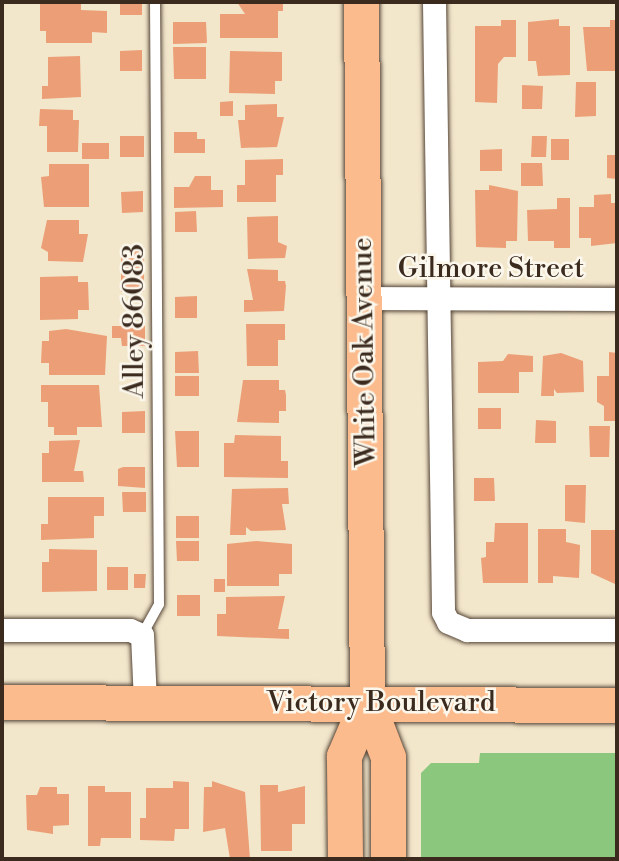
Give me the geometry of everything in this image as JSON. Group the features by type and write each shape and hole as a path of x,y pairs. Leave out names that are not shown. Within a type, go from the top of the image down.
{"main road":[{"name":"White Oak Avenue","path":"361,2 367,702 388,757 388,859"},
{"name":"Victory Boulevard","path":"2,702 617,705"},
{"name":"White Oak Avenue","path":"345,859 344,756 367,702"}],"street":[{"path":"434,2 441,602 448,622 467,630 617,630"},
{"name":"Gilmore Street","path":"365,298 617,299"},
{"path":"2,629 130,630 142,635 145,702"}],"lane":[{"name":"Alley 86083","path":"142,635 159,604 155,2"}],"green space":[{"path":"480,753 617,753 617,859 421,859 421,773 431,763 479,763"}],"building":[{"path":"40,2 81,2 81,10 107,11 107,33 92,32 92,43 46,43 46,31 40,31"},
{"path":"120,2 142,2 142,15 120,15"},
{"path":"237,2 283,2 283,11 278,11 278,38 220,38 220,14 245,14"},
{"path":"559,19 559,26 570,26 570,75 538,76 536,61 528,61 528,22"},
{"path":"501,20 516,20 516,57 504,57 498,64 497,103 475,102 475,26 501,26"},
{"path":"610,20 617,20 617,71 587,71 583,27 610,27"},
{"path":"173,22 206,22 207,43 173,44"},
{"path":"173,47 206,47 206,79 174,79"},
{"path":"142,50 142,71 120,71 120,51"},
{"path":"230,51 282,52 282,81 275,81 275,94 229,93"},
{"path":"80,56 81,97 42,99 42,86 48,86 48,57"},
{"path":"576,82 596,82 596,116 575,117"},
{"path":"522,85 543,86 542,109 522,109"},
{"path":"233,101 233,116 220,116 220,102"},
{"path":"277,104 277,117 284,117 277,147 241,148 238,120 245,120 245,105"},
{"path":"40,109 73,110 73,120 79,120 78,152 47,152 47,126 39,126"},
{"path":"174,132 197,132 197,139 205,139 205,153 174,153"},
{"path":"120,136 144,136 144,157 120,157"},
{"path":"532,136 547,136 546,157 531,157"},
{"path":"551,139 569,139 569,160 551,160"},
{"path":"82,143 109,143 109,159 82,159"},
{"path":"502,149 502,171 480,171 480,150"},
{"path":"607,155 617,155 617,179 607,178"},
{"path":"283,159 283,175 276,175 276,202 237,202 237,185 245,185 245,160"},
{"path":"521,163 542,163 543,186 521,186"},
{"path":"49,164 89,164 89,207 44,207 41,177 49,176"},
{"path":"195,176 211,176 211,190 223,190 223,207 174,208 174,187 189,187"},
{"path":"489,185 518,191 517,241 506,241 506,248 476,247 475,190 489,190"},
{"path":"143,191 143,212 122,213 121,192"},
{"path":"611,194 611,203 617,203 617,243 591,246 591,238 579,238 579,207 594,207 594,195"},
{"path":"557,198 570,198 570,248 554,248 554,241 528,241 527,210 557,209"},
{"path":"196,211 197,232 175,232 175,212"},
{"path":"278,216 278,242 287,246 285,258 248,259 247,217"},
{"path":"47,220 79,220 79,234 88,234 83,262 48,261 48,252 41,248"},
{"path":"121,246 144,246 144,268 121,268"},
{"path":"247,269 278,270 278,281 285,281 286,286 284,311 244,312 244,300 253,300"},
{"path":"121,271 144,271 144,292 121,292"},
{"path":"78,276 78,282 88,282 89,310 78,310 78,319 40,320 40,277"},
{"path":"197,296 197,318 175,318 175,297"},
{"path":"246,324 285,324 285,340 278,340 278,366 247,366"},
{"path":"112,326 145,326 145,346 122,346 121,338 112,338"},
{"path":"66,329 107,336 105,375 49,375 49,363 41,363 42,341 49,341 49,331"},
{"path":"198,351 199,373 175,373 175,352"},
{"path":"609,352 617,353 617,421 604,421 604,406 597,402 597,376 609,376"},
{"path":"561,353 583,361 584,392 557,393 554,389 554,396 541,396 543,356"},
{"path":"508,354 533,356 533,372 519,372 519,393 478,393 478,362 503,361"},
{"path":"175,376 199,376 199,396 175,396"},
{"path":"243,380 279,380 279,390 285,390 286,411 279,411 279,423 237,422"},
{"path":"41,385 99,385 102,427 77,427 77,435 54,435 54,427 48,427 48,402 41,402"},
{"path":"478,408 501,408 501,429 478,429"},
{"path":"145,411 145,433 122,433 122,412"},
{"path":"536,420 556,421 556,443 535,443"},
{"path":"589,426 610,426 609,457 590,457"},
{"path":"175,431 199,431 199,467 177,467"},
{"path":"235,435 281,436 281,461 288,461 288,478 224,477 224,443 234,443"},
{"path":"80,440 74,471 83,471 84,482 42,482 42,453 49,453 49,441"},
{"path":"145,467 145,488 118,486 118,469"},
{"path":"474,478 494,478 495,501 474,501"},
{"path":"565,485 586,485 585,523 565,521"},
{"path":"288,488 289,504 282,504 286,530 251,531 246,527 246,535 230,535 232,489"},
{"path":"122,492 146,492 146,512 123,512"},
{"path":"48,497 104,497 104,516 94,516 94,538 41,540 41,524 48,524"},
{"path":"176,516 199,516 199,538 176,538"},
{"path":"495,523 528,523 528,583 483,583 481,558 486,557 486,542 494,542"},
{"path":"538,529 566,529 566,542 580,545 579,578 553,576 553,583 538,583"},
{"path":"591,530 617,530 615,584 591,573"},
{"path":"176,541 199,541 199,561 177,561"},
{"path":"256,541 292,544 292,574 279,574 279,586 227,586 227,544"},
{"path":"49,549 97,550 97,591 42,592 42,562 49,562"},
{"path":"107,567 128,567 128,590 107,590"},
{"path":"134,574 146,574 145,588 134,588"},
{"path":"214,579 225,579 225,592 214,592"},
{"path":"177,595 200,595 200,616 177,616"},
{"path":"285,596 278,629 289,629 289,639 217,636 217,614 226,614 226,597"},
{"path":"173,781 189,782 189,829 175,829 174,841 140,840 140,818 146,818 146,788 173,788"},
{"path":"212,781 245,792 250,859 230,859 225,828 203,832 204,787 212,787"},
{"path":"260,785 278,785 278,792 305,786 305,824 292,824 292,851 261,851"},
{"path":"88,786 105,786 105,792 131,792 131,838 101,838 100,846 88,846"},
{"path":"40,787 57,787 57,794 69,794 69,825 53,826 53,834 27,830 26,795 37,795"}]}
